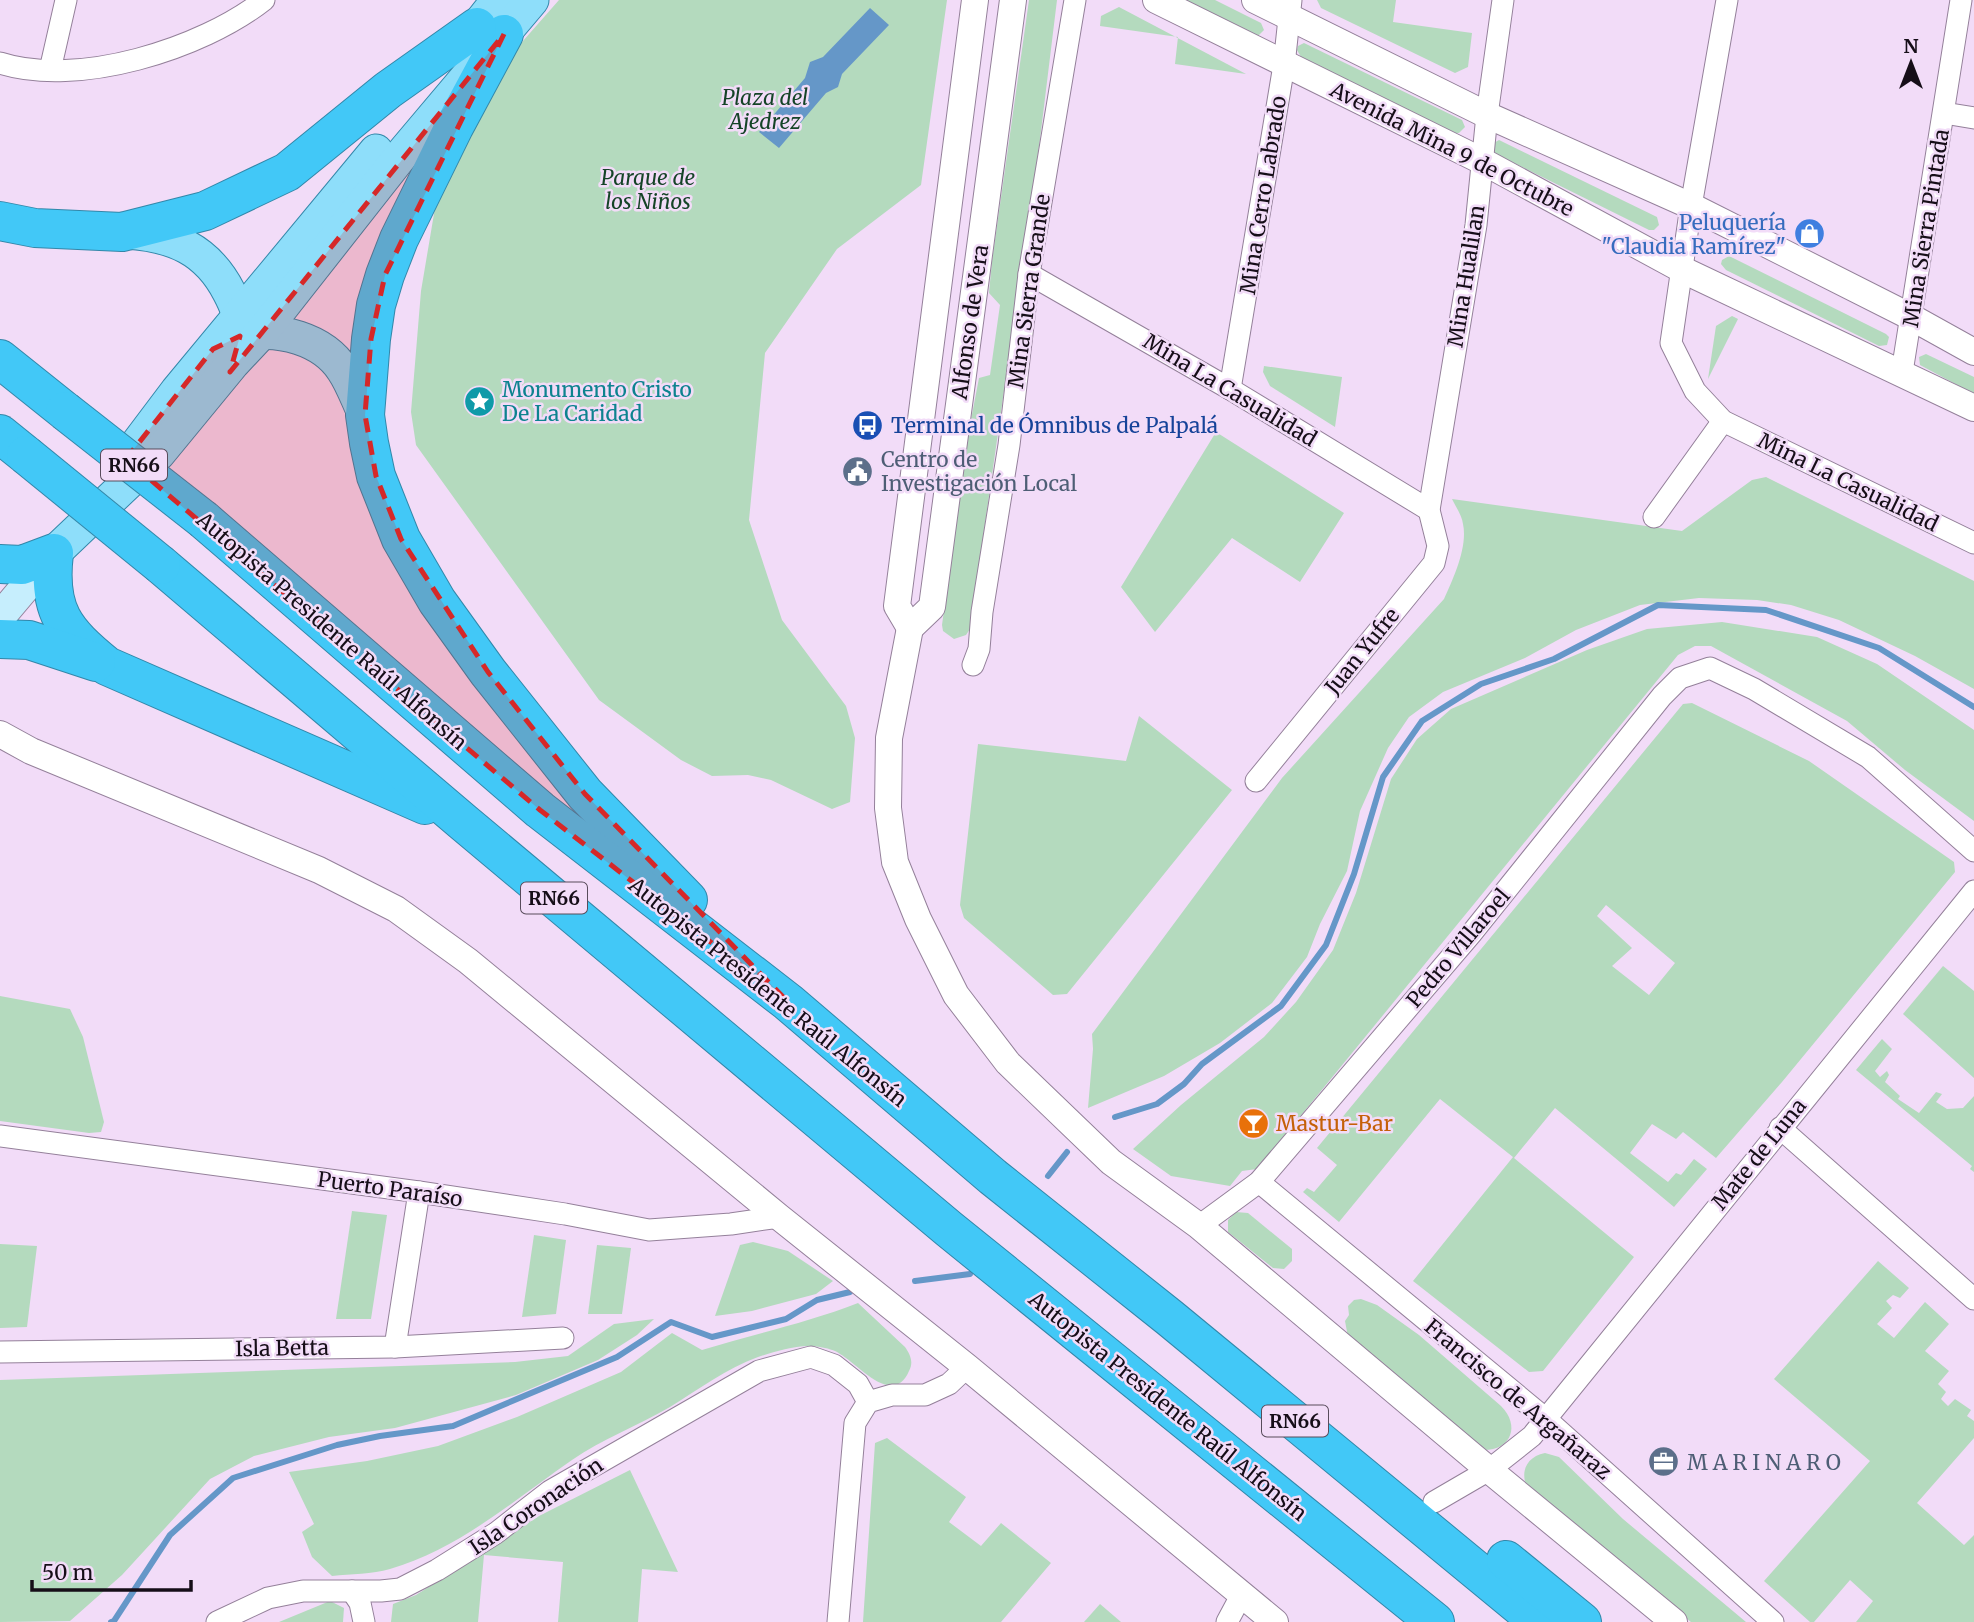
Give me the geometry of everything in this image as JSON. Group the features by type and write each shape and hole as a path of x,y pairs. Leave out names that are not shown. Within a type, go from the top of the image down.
{"highway":[{"path":"0,221 35,228 122,232 205,211 287,172 388,90 493,20"},
{"path":"493,20 454,127 399,239 385,275 374,317 365,415 376,476 401,539 438,601 488,672 585,794 788,1002"},
{"name":"Autopista Presidente Raúl Alfonsín","path":"0,359 204,520 540,810 788,1002 993,1178 1170,1318 1539,1622"},
{"name":"Autopista Presidente Raúl Alfonsín","path":"13,444 161,565 949,1229 1435,1622"},
{"path":"0,564 22,565 54,553 51,575 57,612 81,645 107,666"},
{"path":"0,639 29,640 107,666 463,822"},
{"path":"1170,1318 1376,1455 1582,1622"}],"main road":[{"path":"0,617 54,553 177,391 238,339 403,153 493,20 532,0"},
{"path":"122,232 167,237 190,248 213,266 238,339"},
{"path":"238,339 283,333 298,337 323,351 343,368 365,415"}],"street":[{"path":"50,71 66,0"},
{"path":"0,62 50,71 95,68 162,52 205,36 248,13 264,0"},
{"name":"Alfonso de Vera","path":"975,0 897,606 910,628 932,607 1013,0"},
{"name":"Mina Sierra Grande","path":"973,665 979,649 982,612 1009,445 1029,274 1075,0"},
{"name":"Avenida Mina 9 de Octubre","path":"1156,0 1482,161 1683,270 1974,408"},
{"path":"1255,0 1290,8 1487,115 1691,206 1911,317 1974,352"},
{"name":"Mina Hualilan","path":"1429,510 1476,225 1487,115 1503,0"},
{"path":"1654,517 1723,421 1695,391 1671,343 1691,206 1727,0"},
{"name":"Mina Sierra Pintada","path":"1902,372 1961,0"},
{"name":"Mina Cerro Labrado","path":"1230,389 1284,65 1290,8"},
{"path":"1944,113 1974,118"},
{"name":"Mina La Casualidad","path":"1029,274 1230,389 1429,510"},
{"name":"Mina La Casualidad","path":"1723,421 1974,543"},
{"name":"Juan Yufre","path":"1256,781 1434,563 1438,546 1429,510"},
{"path":"910,628 889,738 888,808 895,862 918,919 956,995 1008,1063 1111,1162 1199,1226 1674,1622"},
{"name":"Pedro Villaroel","path":"1199,1226 1259,1182 1471,934 1662,696 1680,678 1710,668 1754,689 1868,757 1974,852"},
{"path":"0,734 31,751 319,870 396,909 468,961 779,1217 967,1367 1275,1622"},
{"name":"Mate de Luna","path":"1434,1502 1489,1470 1532,1436 1974,891"},
{"path":"1780,1128 1974,1299"},
{"name":"Puerto Paraíso","path":"0,1136 565,1213 649,1230 731,1224 779,1217"},
{"name":"Francisco de Argañaraz","path":"1259,1182 1546,1419 1773,1622"},
{"path":"395,1347 419,1192"},
{"name":"Isla Betta","path":"0,1352 395,1347 563,1338"},
{"name":"Isla Coronación","path":"218,1622 268,1598 303,1591 400,1589 438,1570 496,1533 550,1491 760,1371 811,1357 834,1365 858,1384 868,1402"},
{"path":"838,1622 855,1423 868,1402 891,1395 926,1395 949,1384 967,1367"},
{"path":"352,1591 360,1603 365,1622"},
{"path":"1227,1622 1242,1594"}],"highlighted area":[{"path":"504,34 385,275 371,339 365,415 376,476 401,539 488,672 585,794 788,1002 540,810 126,459 213,349 240,336 230,372"}],"green space":[{"name":"Parque de los Niños","path":"559,0 947,0 921,185 837,249 765,353 749,520 782,620 846,706 855,738 850,802 832,809 771,780 748,775 712,776 681,760 599,700 416,445 411,412 421,291 437,196 493,75"},
{"path":"1029,0 1057,0 1040,139 970,629 966,635 954,639 943,631 942,625 968,435 979,378 990,375 1000,305 989,293 992,261"},
{"path":"1182,0 1215,0 1261,23 1264,30 1258,36"},
{"path":"1317,0 1396,0 1393,22 1472,33 1468,67 1455,73 1321,8"},
{"path":"1119,7 1175,37 1100,26 1101,16"},
{"path":"1178,38 1246,74 1175,64"},
{"path":"1304,43 1462,120 1465,127 1455,133 1301,57 1297,50 1298,46"},
{"path":"1499,140 1657,217 1659,225 1654,230 1649,230 1496,154 1492,144"},
{"path":"1729,256 1886,334 1889,337 1887,345 1879,346 1726,270 1721,264 1722,260"},
{"path":"1732,316 1738,319 1708,379 1716,326"},
{"path":"1926,354 1974,377 1974,394 1920,365 1919,357"},
{"path":"1264,366 1342,377 1335,427 1270,386 1263,372"},
{"path":"1216,432 1344,513 1300,582 1232,538 1155,632 1121,587"},
{"path":"1766,477 1974,581 1974,689 1915,656 1839,620 1791,605 1757,600 1699,598 1640,605 1576,630 1525,658 1443,692 1409,717 1388,748 1360,811 1347,871 1320,924 1307,957 1272,1003 1220,1043 1164,1076 1088,1108 1092,1034 1282,778 1444,599 1459,563 1464,533 1460,515 1452,499 1682,531 1752,480"},
{"path":"1722,622 1817,637 1877,664 1974,730 1974,821 1905,770 1847,721 1711,646 1695,646 1678,655 1257,1169 1242,1171 1230,1186 1171,1176 1133,1149 1181,1105 1264,1037 1296,1002 1333,950 1356,893 1391,779 1417,739 1451,709 1587,650 1647,629"},
{"path":"1692,703 1809,761 1954,862 1955,872 1716,1158 1683,1132 1676,1139 1652,1124 1630,1153 1668,1182 1676,1173 1681,1175 1694,1159 1707,1169 1674,1207 1555,1108 1514,1158 1634,1257 1543,1371 1529,1372 1413,1281 1513,1157 1440,1099 1339,1222 1303,1192 1307,1188 1314,1192 1337,1165 1317,1148 1683,704","holes":["1606,905 1675,963 1649,995 1612,966 1632,948 1597,916"]},
{"path":"1139,716 1232,790 1067,994 1053,995 964,918 960,905 978,744 1126,761"},
{"path":"1943,966 1974,991 1974,1078 1903,1014"},
{"path":"0,996 70,1009 83,1037 104,1122 101,1132 89,1133 0,1121"},
{"path":"1882,1039 1892,1049 1875,1071 1880,1077 1887,1071 1889,1075 1885,1082 1900,1096 1898,1099 1919,1113 1936,1092 1942,1094 1936,1102 1947,1109 1963,1108 1974,1096 1974,1172 1970,1169 1972,1166 1856,1070"},
{"path":"352,1211 387,1215 371,1319 336,1319"},
{"path":"1236,1212 1248,1213 1292,1249 1292,1261 1284,1269 1273,1268 1228,1232 1228,1220"},
{"path":"534,1235 566,1240 556,1314 522,1317"},
{"path":"753,1242 788,1251 833,1281 816,1294 752,1311 715,1316 740,1245"},
{"path":"0,1244 37,1246 27,1327 0,1328"},
{"path":"597,1245 631,1248 622,1314 588,1314"},
{"path":"1878,1261 1909,1288 1900,1298 1893,1295 1886,1301 1892,1308 1877,1324 1894,1338 1925,1302 1949,1324 1925,1351 1949,1371 1938,1384 1946,1392 1941,1399 1948,1406 1955,1399 1971,1410 1967,1416 1974,1421 1974,1438 1917,1503 1964,1545 1974,1535 1974,1622 1856,1622 1873,1601 1850,1580 1814,1622 1810,1622 1764,1581 1870,1461 1774,1379"},
{"path":"1361,1299 1377,1305 1419,1335 1501,1406 1511,1421 1510,1436 1506,1442 1492,1449 1482,1450 1348,1337 1345,1321 1349,1315 1348,1306 1354,1300"},
{"path":"858,1303 908,1352 911,1364 902,1381 885,1385 838,1353 825,1348 805,1346 773,1352 735,1367 658,1414 584,1452 485,1522 415,1560 383,1571 332,1576 312,1557 302,1532 314,1524 289,1472 367,1461 438,1446 517,1417 621,1372 672,1333 702,1350"},
{"path":"654,1319 637,1335 598,1360 516,1395 395,1428 329,1437 254,1456 210,1479 122,1575 70,1621 0,1622 0,1380 515,1362 568,1356 614,1324"},
{"path":"887,1438 966,1497 949,1522 981,1546 1001,1523 1051,1563 1001,1622 863,1622 875,1443"},
{"path":"1545,1453 1559,1457 1623,1519 1746,1622 1691,1622 1529,1491 1524,1478 1526,1467 1533,1458"},
{"path":"630,1470 678,1572 642,1569 638,1622 558,1622 563,1562 484,1555 478,1622 391,1622 393,1604 416,1595 539,1516"},
{"path":"330,1601 344,1608 343,1622 279,1622"},
{"path":"1100,1604 1121,1622 1084,1622"}],"water":[{"path":"870,8 889,25 842,74 838,87 826,93 779,148 759,132 805,78 810,62 823,57"}],"waterway":[{"path":"1115,1117 1157,1104 1184,1084 1202,1064 1281,1006 1326,945 1354,874 1383,777 1422,721 1481,684 1554,659 1658,605 1766,610 1879,648 1974,707"},
{"path":"1048,1176 1067,1152"},
{"path":"915,1281 970,1274"},
{"path":"111,1622 170,1535 233,1478 337,1445 453,1426 617,1357 671,1322 712,1337 786,1319 817,1300 850,1292"}],"place":[{"name":"Peluquería \"Claudia Ramírez\"","path":"1809,234"},
{"name":"Monumento Cristo De La Caridad","path":"479,401"},
{"name":"Terminal de Ómnibus de Palpalá","path":"868,425"},
{"name":"Centro de Investigación Local","path":"858,471"},
{"name":"Mastur-Bar","path":"1253,1123"},
{"name":"M A R I N A R O","path":"1664,1462"}],"park label":[{"name":"Plaza del Ajedrez","path":"765,109"}]}
